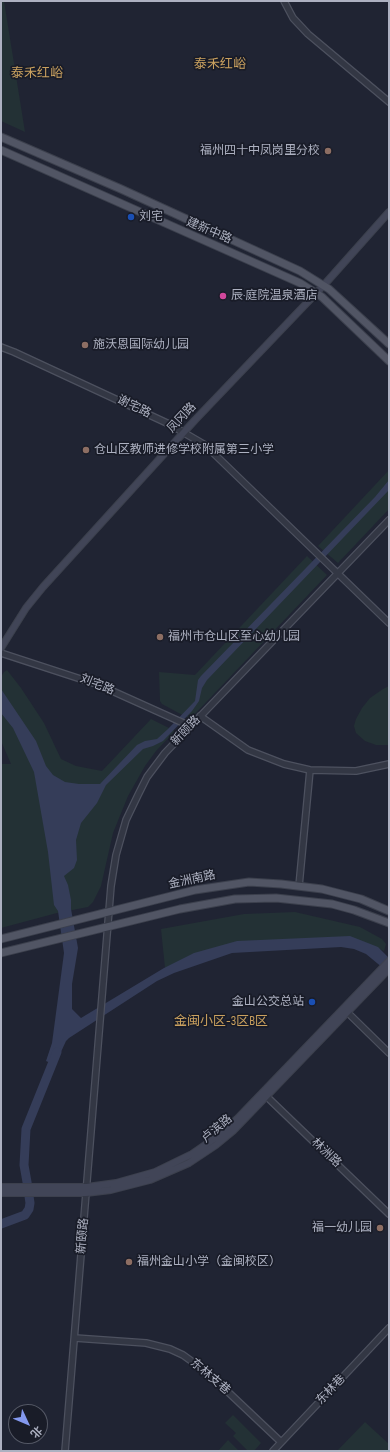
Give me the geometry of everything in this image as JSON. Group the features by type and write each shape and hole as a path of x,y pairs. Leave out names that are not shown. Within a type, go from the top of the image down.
{"main road":[{"name":"建新中路","path":"1,137 300,270 324,284 389,344"},
{"name":"建新中路","path":"1,150 190,235 273,270 316,292 389,361"},
{"name":"凤冈路","path":"1,648 26,608 43,587 184,432 324,284 389,212"},
{"name":"金洲南路","path":"1,939 195,890 250,882 299,886 348,895 389,911"},
{"path":"1,953 207,903 235,899 290,899 336,905 365,913 389,923"},
{"name":"卢滨路","path":"1,1193 17,1190 116,1189 136,1184 189,1163 225,1138 345,1010 387,968 389,961"},
{"path":"1,1187 17,1190"}],"street":[{"path":"284,1 293,18 308,34 389,102"},
{"name":"谢宅路","path":"1,347 112,396 184,432 205,445 333,567 389,623"},
{"name":"新颐路","path":"65,1451 100,1020 114,867 121,836 130,811 152,771 165,753 389,520"},
{"name":"刘宅路","path":"1,653 89,681 190,726"},
{"path":"200,716 248,750 284,764 310,770 356,771 389,764"},
{"path":"299,886 310,770"},
{"path":"345,1010 389,1053"},
{"name":"林洲路","path":"265,1094 389,1214"},
{"name":"东林巷","path":"272,1451 389,1328"},
{"name":"东林支巷","path":"75,1338 146,1343 170,1349 183,1355 208,1373 281,1442"}],"shaded area":[{"path":"1,1 4,1 25,132 1,121"},
{"path":"389,470 389,509 338,563 318,546"},
{"path":"307,556 327,575 192,717 188,718 162,704 160,701 159,672 195,675"},
{"path":"7,670 44,723 61,759 76,766 102,771 151,719 175,731 156,751 145,766 128,796 113,833 101,886 93,902 88,907 57,913 1,928 1,764 11,764 1,741 1,677"},
{"path":"389,686 389,745 376,745 365,741 356,733 354,726 362,708 370,698"},
{"path":"295,912 360,927 382,939 386,944 384,951 350,937 275,942 165,968 161,929 244,914"},
{"path":"233,1415 261,1443 254,1451 248,1451 233,1436 236,1433 225,1423"},
{"path":"365,1422 389,1444 389,1451 337,1451"},
{"path":"228,1440 239,1451 218,1451"}],"water":[{"path":"389,480 389,490 207,680 202,688 199,701 192,711 163,741 143,749 106,785 97,803 81,823 76,840 77,860 74,868 64,876 68,885 71,900 71,909 78,948 72,984 72,1009 81,1018 164,968 194,953 237,941 350,936 378,947 389,958 389,973 366,954 354,949 341,947 232,953 174,973 157,981 69,1038 66,1041 55,1065 46,1061 52,1043 64,953 58,911 54,905 48,852 34,772 13,728 1,713 1,689 36,741 46,766 53,775 65,782 100,784 137,745 145,741 157,739 195,701 198,680 201,676 375,497"}],"waterway":[{"path":"1,1224 25,1215 29,1209 30,1203 24,1165 26,1129 57,1052"}],"place":[{"name":"福州四十中凤岗里分校","path":"328,151"},
{"name":"刘宅","path":"131,217"},
{"name":"辰·庭院温泉酒店","path":"223,296"},
{"name":"施沃恩国际幼儿园","path":"85,345"},
{"name":"仓山区教师进修学校附属第三小学","path":"86,450"},
{"name":"福州市仓山区至心幼儿园","path":"160,637"},
{"name":"金山公交总站","path":"312,1002"},
{"name":"福一幼儿园","path":"380,1228"},
{"name":"福州金山小学（金闽校区）","path":"129,1262"}],"district":[{"name":"泰禾红峪","path":"220,65"},
{"name":"泰禾红峪","path":"37,74"},
{"name":"金闽小区-3区B区","path":"221,1022"}]}
